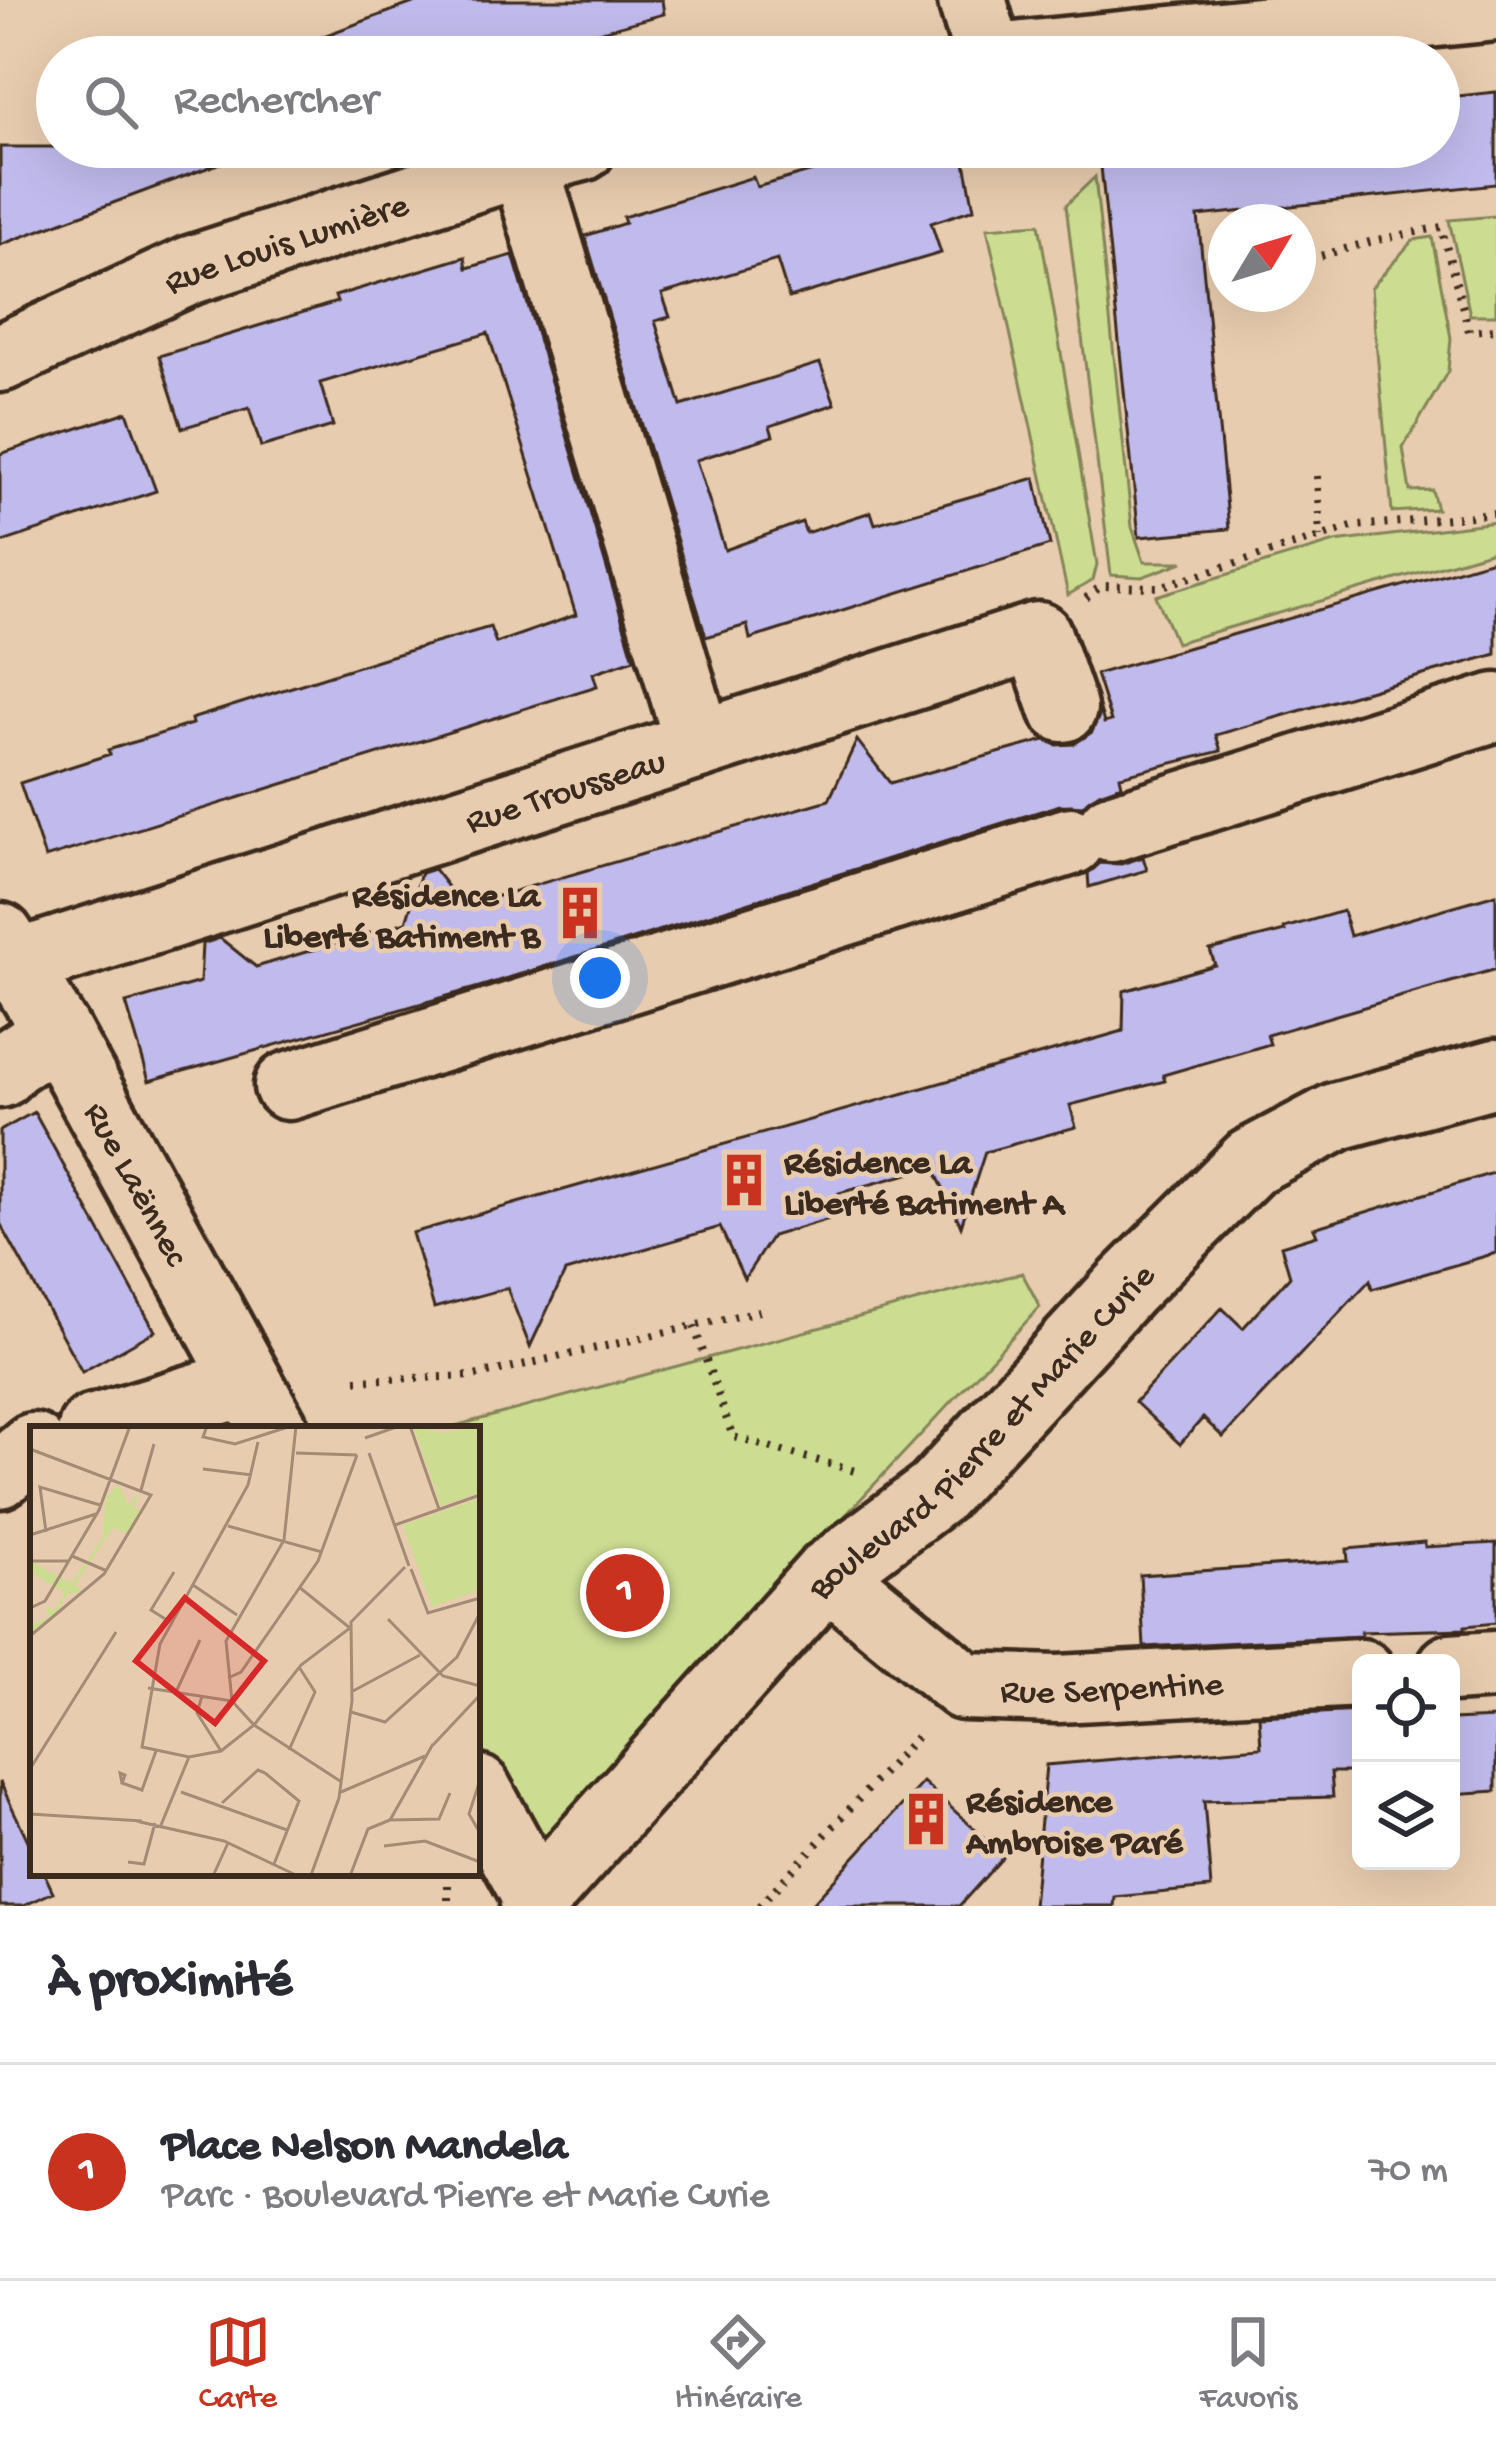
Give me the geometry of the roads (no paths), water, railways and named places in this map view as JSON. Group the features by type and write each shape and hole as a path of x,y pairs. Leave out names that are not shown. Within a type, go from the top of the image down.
{"street":[{"path":"972,0 983,36"},
{"path":"1211,36 1496,7"},
{"name":"Rue Louis Lumière","path":"0,358 191,270 512,168"},
{"path":"556,168 699,745"},
{"name":"Rue Trousseau","path":"8,950 699,745 1037,636 1063,708"},
{"path":"288,1086 1496,707"},
{"name":"Rue Laënnec","path":"8,950 261,1406"},
{"path":"0,1074 57,1032"},
{"name":"Boulevard Pierre et Marie Curie","path":"535,1902 828,1574 936,1493 1126,1287 1251,1162 1339,1116 1496,1073"},
{"path":"114,1426 261,1406"},
{"path":"0,1474 30,1449"},
{"name":"Rue Serpentine","path":"828,1574 964,1686 1058,1689 1352,1673"},
{"path":"1460,1667 1496,1665"},
{"path":"480,1795 535,1902"}],"place":[{"name":"Résidence La Liberté Batiment B","path":"580,913"},
{"name":"Résidence La Liberté Batiment A","path":"744,1180"},
{"name":"Place Nelson Mandela","path":"625,1593"},
{"name":"Résidence Ambroise Paré","path":"926,1819"}]}
